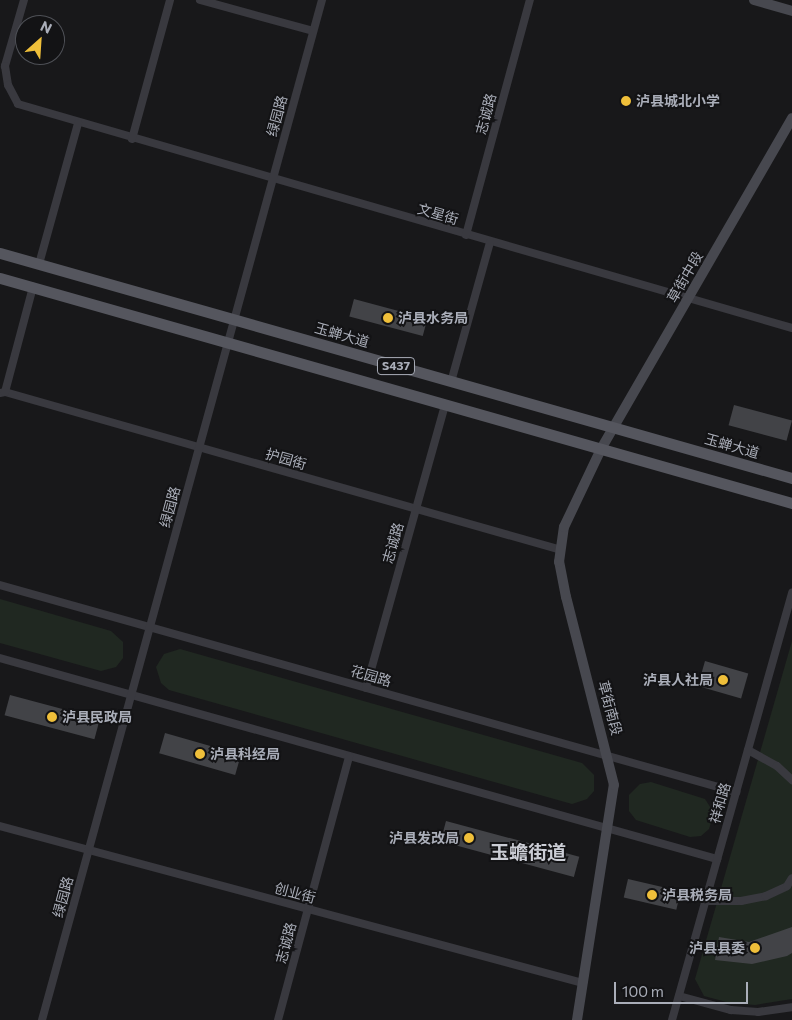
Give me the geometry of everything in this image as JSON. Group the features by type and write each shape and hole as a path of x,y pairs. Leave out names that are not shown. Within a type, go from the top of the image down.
{"main road":[{"path":"754,0 792,10"},
{"name":"草街中段","path":"601,449 792,118"},
{"name":"玉蝉大道","path":"0,253 792,478"},
{"name":"S437","path":"0,278 792,503"},
{"name":"草街南段","path":"577,1020 614,785 609,756 566,597 559,562 564,527 601,449"}],"street":[{"name":"文星街","path":"24,0 5,66 8,85 18,104 78,124 792,328"},
{"path":"132,139 170,0"},
{"path":"200,0 314,31"},
{"name":"绿园路","path":"42,1020 322,0"},
{"name":"志诚路","path":"466,235 530,0"},
{"path":"39,264 78,124"},
{"path":"451,382 490,242"},
{"path":"2,392 33,287"},
{"name":"护园街","path":"2,392 561,550"},
{"name":"志诚路","path":"366,688 445,405"},
{"name":"花园路","path":"0,585 736,792"},
{"name":"祥和路","path":"672,1020 792,592"},
{"path":"0,658 717,859"},
{"path":"748,750 776,766 792,780"},
{"name":"志诚路","path":"278,1020 349,756"},
{"name":"创业街","path":"0,826 582,984"},
{"path":"705,901 741,901 766,896 790,889 792,878"},
{"path":"679,996 731,1010 758,1012 792,1007"}],"shaded area":[{"path":"0,599 111,631 123,642 123,658 116,667 101,671 0,643"},
{"path":"792,641 792,999 755,1005 730,1003 704,996 695,979"},
{"path":"180,649 582,763 594,775 594,791 587,799 572,804 169,690 161,683 156,667 164,654"},
{"path":"651,782 705,799 714,813 709,829 701,836 690,837 636,820 629,811 629,795 640,784"}],"building":[{"name":"泸县水务局","path":"354,299 427,319 423,336 349,316"},
{"path":"734,405 792,421 787,441 729,425"},
{"name":"泸县人社局","path":"705,661 748,673 741,698 698,686"},
{"name":"泸县民政局","path":"10,695 100,719 94,739 5,715"},
{"name":"泸县科经局","path":"165,733 241,755 235,775 159,753"},
{"path":"446,821 579,857 574,877 441,841"},
{"name":"泸县税务局","path":"628,879 681,891 676,910 624,898"},
{"name":"泸县县委","path":"792,927 792,953 787,956 752,964 715,960 719,937 749,942"}],"place":[{"name":"泸县城北小学","path":"626,101"},
{"name":"泸县水务局","path":"388,318"},
{"name":"泸县人社局","path":"723,680"},
{"name":"泸县民政局","path":"52,717"},
{"name":"泸县科经局","path":"200,754"},
{"name":"泸县发改局","path":"469,838"},
{"name":"泸县税务局","path":"652,895"},
{"name":"泸县县委","path":"755,948"}],"district":[{"name":"玉蟾街道","path":"528,852"}]}
